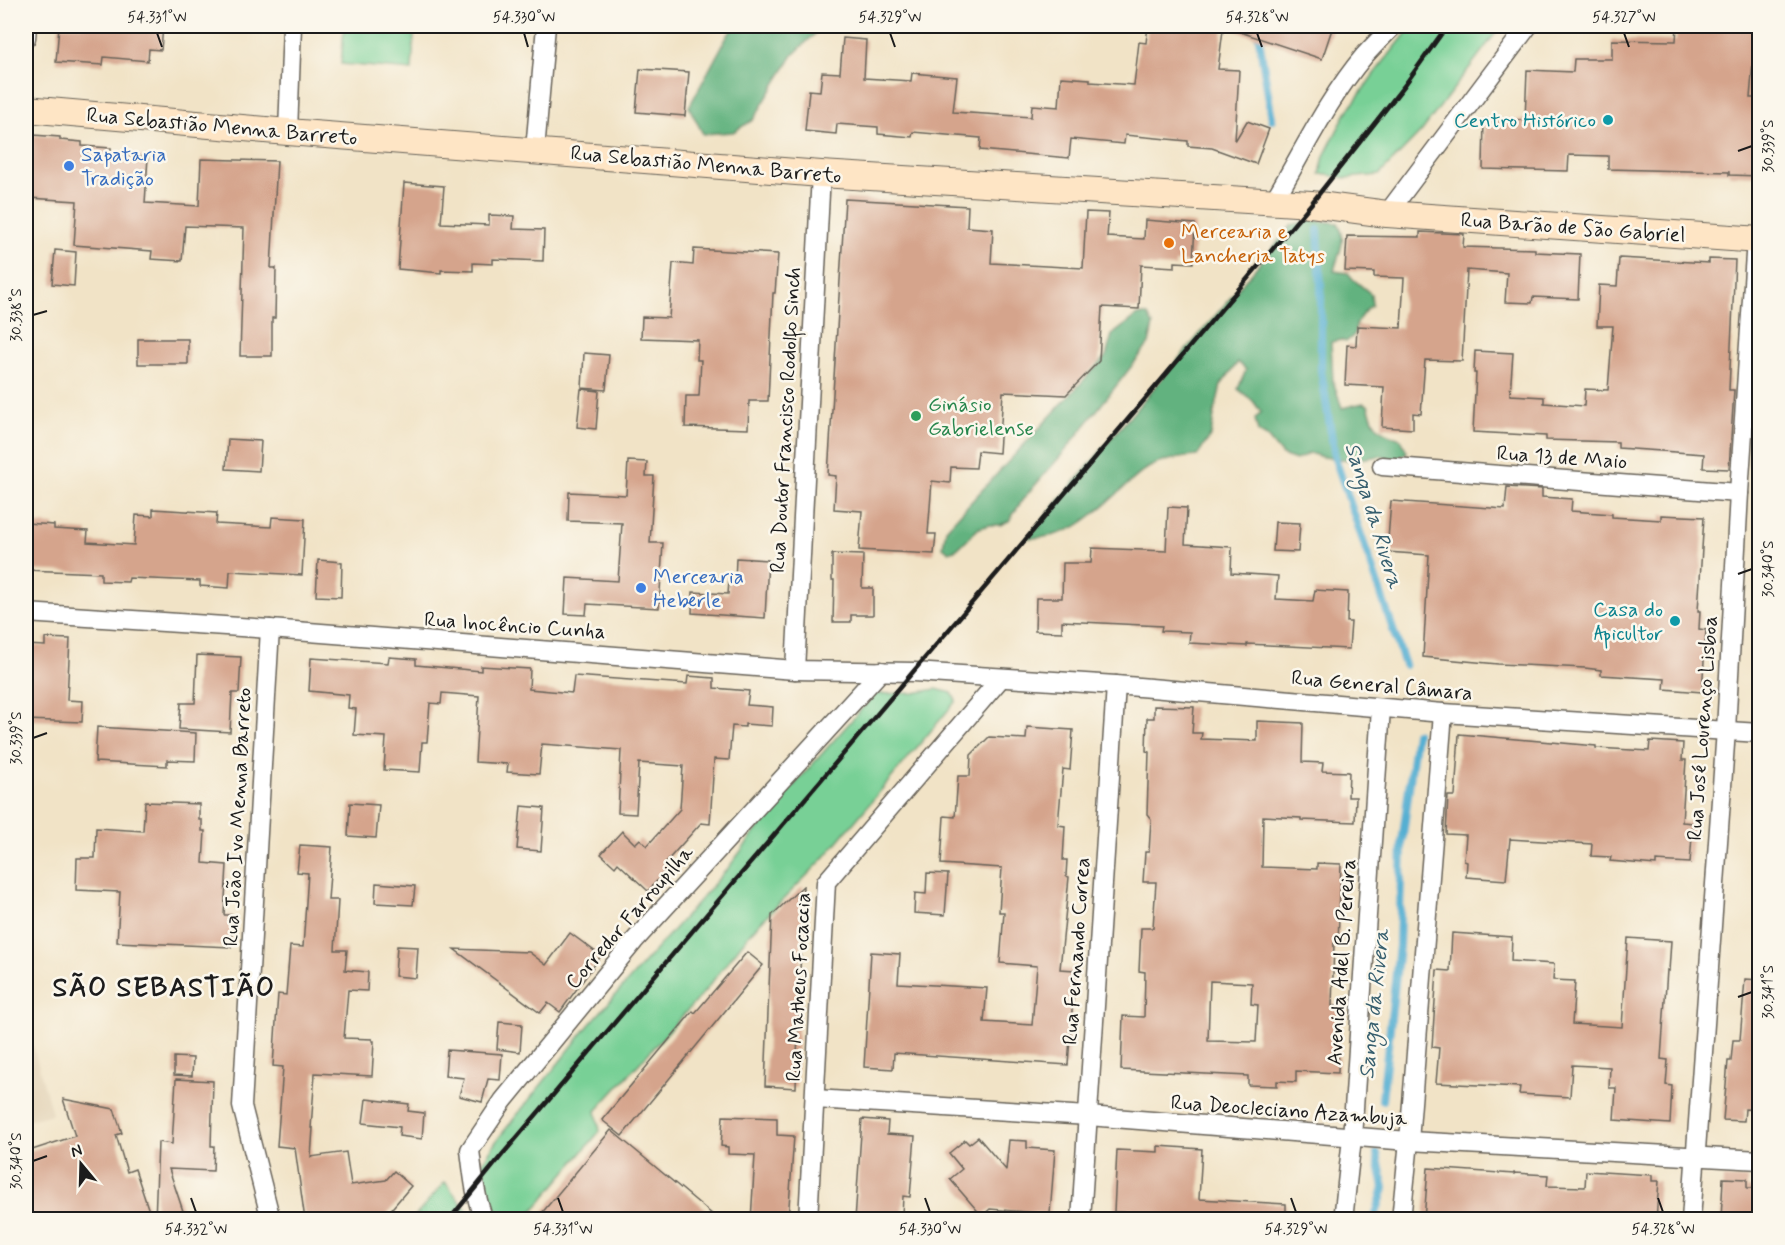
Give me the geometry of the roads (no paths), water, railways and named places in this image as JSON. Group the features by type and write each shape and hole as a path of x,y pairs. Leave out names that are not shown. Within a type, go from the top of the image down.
{"main road":[{"name":"Rua Sebastião Menna Barreto","path":"26,109 821,174 1311,204 1387,214"},
{"name":"Rua Barão de São Gabriel","path":"1387,214 1758,240"}],"street":[{"path":"26,38 27,26"},
{"path":"288,132 292,26"},
{"path":"535,150 546,26"},
{"path":"1273,202 1342,87 1364,57 1393,26"},
{"path":"1387,214 1527,26"},
{"name":"Rua Doutor Francisco Rodolfo Sinch","path":"795,670 821,174"},
{"name":"Rua José Lourenço Lisboa","path":"1690,1220 1726,730 1739,493 1758,240"},
{"name":"Rua 13 de Maio","path":"1382,466 1739,493"},
{"name":"Rua Inocêncio Cunha","path":"26,613 270,629 795,670 881,671 1001,678"},
{"name":"Rua João Ivo Menna Barreto","path":"270,629 242,1106 271,1220"},
{"name":"Corredor Farroupilha","path":"484,1220 479,1208 470,1150 503,1101 634,941 881,671"},
{"name":"Rua General Câmara","path":"1001,678 1116,685 1443,713 1760,733"},
{"name":"Rua Matheus Focaccia","path":"808,1220 826,882 1001,678"},
{"name":"Rua Fernando Correa","path":"1082,1220 1116,685"},
{"name":"Avenida Adel B. Pereira","path":"1343,1220 1352,1138 1382,708"},
{"path":"1401,1220 1443,713"},
{"name":"Rua Deocleciano Azambuja","path":"815,1100 1088,1116 1409,1142 1760,1160"}],"waterway":[{"name":"Sanga da Rivera","path":"1257,26 1272,119"},
{"name":"Sanga da Rivera","path":"1318,230 1321,370 1335,458 1405,665"},
{"name":"Sanga da Rivera","path":"1382,1100 1399,946 1402,843 1416,733"},
{"name":"Sanga da Rivera","path":"1374,1220 1384,1188 1377,1154"}],"railway":[{"path":"449,1220 1311,204 1404,86 1447,26"}],"place":[{"name":"Centro Histórico","path":"1608,120"},
{"name":"Sapataria Tradição","path":"69,166"},
{"name":"Mercearia e Lancheria Tatys","path":"1169,243"},
{"name":"Ginásio Gabrielense","path":"916,416"},
{"name":"Mercearia Heberle","path":"641,588"},
{"name":"Casa do Apicultor","path":"1675,621"}],"district":[{"name":"SÃO SEBASTIÃO","path":"164,987"}]}
